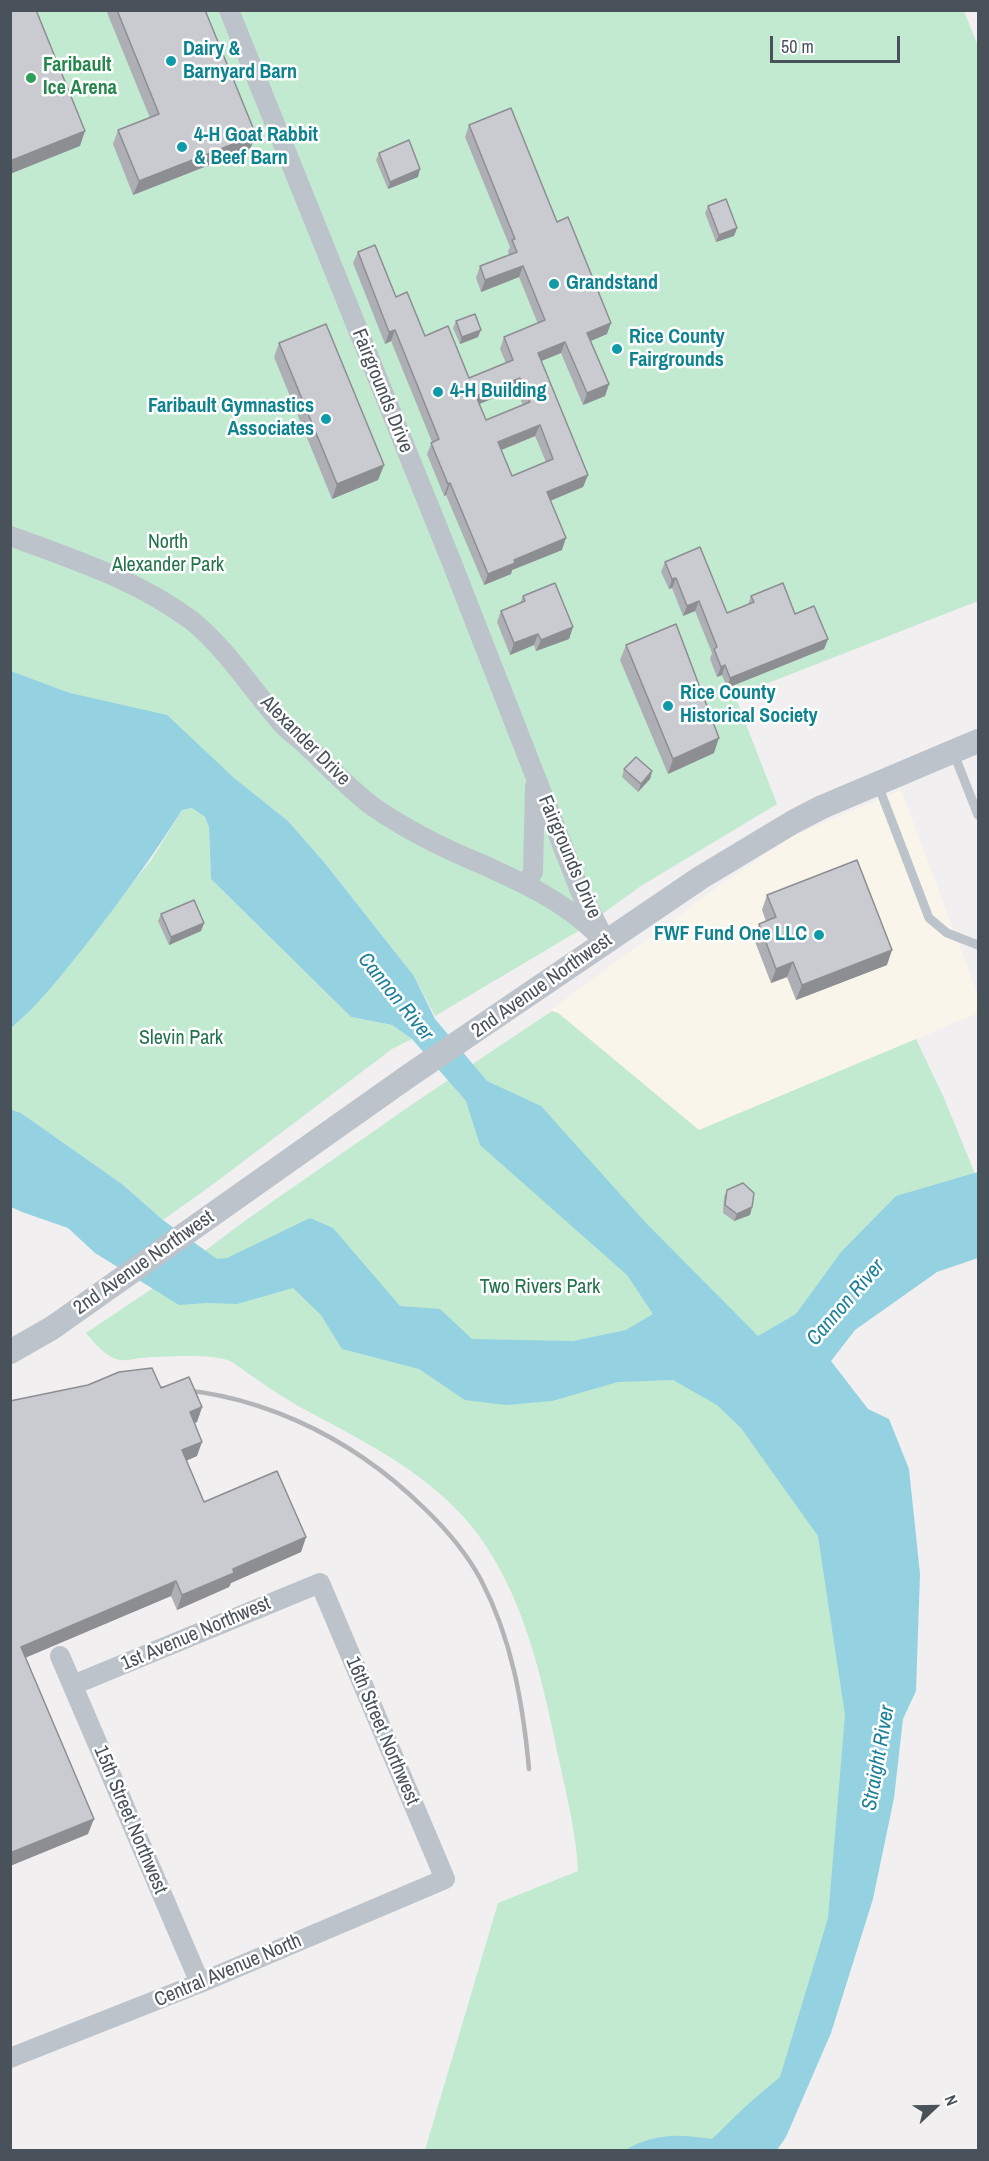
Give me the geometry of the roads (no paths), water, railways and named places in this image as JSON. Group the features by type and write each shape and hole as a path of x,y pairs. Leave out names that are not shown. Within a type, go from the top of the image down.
{"street":[{"name":"Fairgrounds Drive","path":"229,10 581,893 606,942"},
{"name":"Alexander Drive","path":"10,536 125,581 191,621 224,654 279,722 335,775 374,807 415,832 526,885 570,909 606,942"},
{"name":"2nd Avenue Northwest","path":"10,1352 52,1328 411,1075 700,878 793,822 877,783 978,741"},
{"name":"Fairgrounds Drive","path":"526,885 533,872 534,772"},
{"name":"1st Avenue Northwest","path":"73,1685 320,1582"},
{"name":"16th Street Northwest","path":"320,1582 445,1879"},
{"name":"15th Street Northwest","path":"60,1656 200,1983"},
{"name":"Central Avenue North","path":"10,2058 200,1983 445,1879"}],"lane":[{"path":"953,752 978,814"},
{"path":"877,783 929,918 947,933 978,945"}],"water":[{"path":"11,671 70,693 167,715 233,777 288,821 324,862 414,976 435,1019 487,1081 541,1106 646,1223 758,1336 796,1314 841,1252 896,1196 978,1172 978,1258 937,1272 855,1330 831,1361 868,1409 889,1419 909,1469 920,1574 916,1691 903,1719 894,1798 873,1899 831,2033 786,2137 777,2150 625,2150 647,2140 667,2136 712,2139 780,2077 828,1918 845,1715 818,1536 741,1428 717,1405 673,1380 618,1382 552,1401 506,1405 465,1400 419,1369 342,1349 321,1315 293,1288 237,1304 179,1305 95,1253 68,1228 11,1207 10,1109 21,1113 122,1184 163,1220 217,1259 227,1258 310,1218 333,1228 400,1306 440,1309 472,1339 573,1341 626,1330 653,1314 627,1275 480,1145 466,1101 412,1039 392,1025 351,1017 211,879 209,827 205,817 192,808 182,810 135,880 85,946 41,999 11,1028"}],"railway":[{"path":"143,1388 183,1390 222,1396 259,1406 296,1420 364,1459 396,1483 433,1517 456,1543 475,1570 501,1625 519,1696 529,1769"}],"place":[{"name":"Dairy & Barnyard Barn","path":"171,61"},
{"name":"Faribault Ice Arena","path":"31,78"},
{"name":"4-H Goat Rabbit & Beef Barn","path":"182,147"},
{"name":"Grandstand","path":"554,284"},
{"name":"Rice County Fairgrounds","path":"617,349"},
{"name":"4-H Building","path":"438,392"},
{"name":"Faribault Gymnastics Associates","path":"326,419"},
{"name":"Rice County Historical Society","path":"668,706"},
{"name":"FWF Fund One LLC","path":"819,935"}],"park label":[{"name":"North Alexander Park","path":"168,554"},
{"name":"Slevin Park","path":"181,1039"},
{"name":"Two Rivers Park","path":"540,1288"}],"water label":[{"name":"Cannon River","path":"395,997"},
{"name":"Cannon River","path":"846,1303"},
{"name":"Straight River","path":"879,1758"}]}
